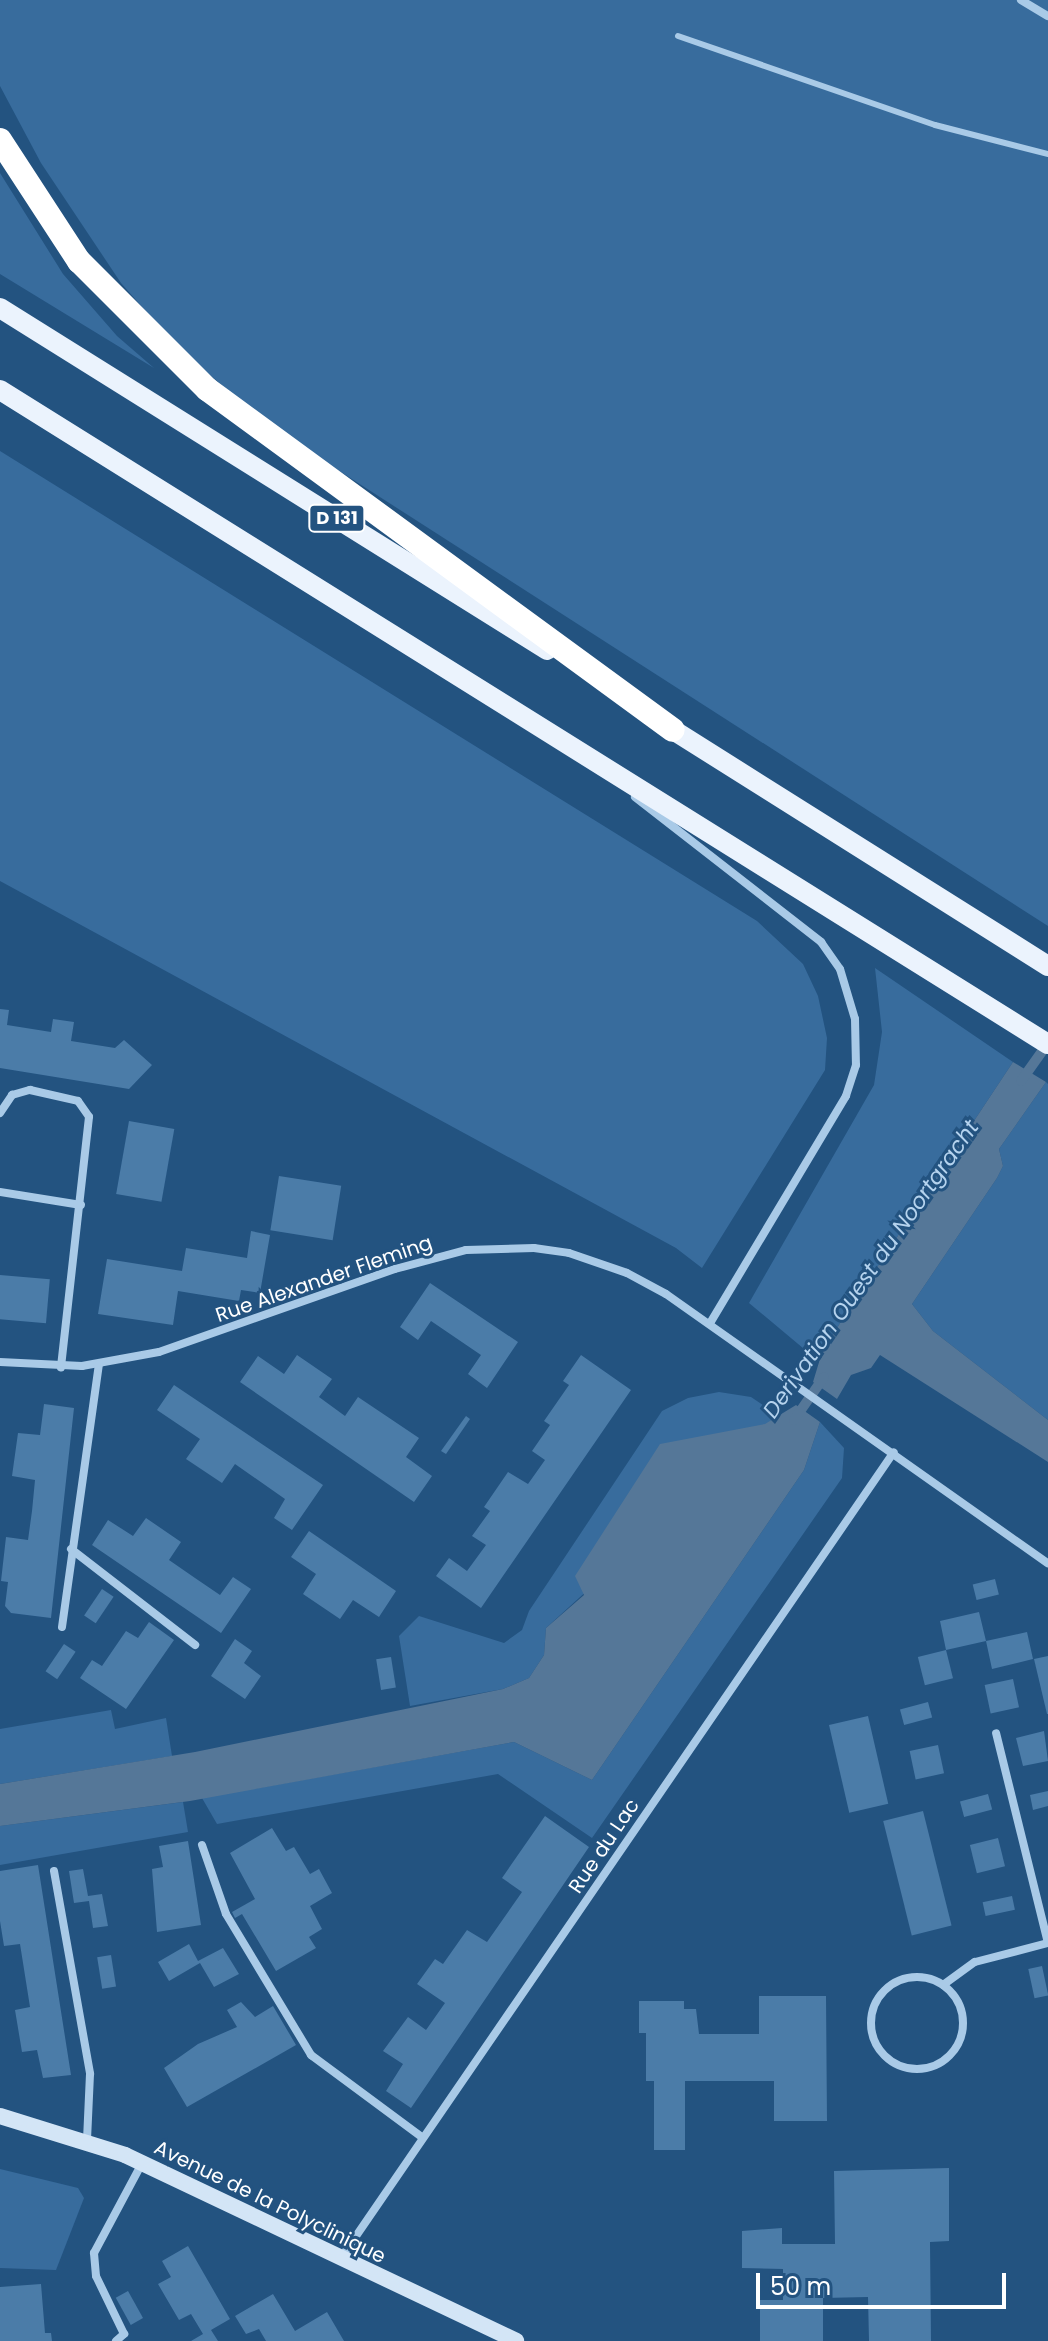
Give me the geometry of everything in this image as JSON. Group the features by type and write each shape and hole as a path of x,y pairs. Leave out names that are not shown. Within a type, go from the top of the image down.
{"highway":[{"path":"0,140 79,261 207,389 673,730"}],"main road":[{"name":"D 131","path":"0,308 1040,961"},
{"path":"0,390 1048,1044"}],"street":[{"path":"1021,0 1048,16"},
{"path":"576,749 821,942 840,969 853,1001 857,1050 846,1096 710,1323"},
{"path":"0,1113 5,1102 22,1091 69,1097 85,1107 91,1128 61,1367"},
{"path":"0,1192 81,1205"},
{"name":"Rue Alexander Fleming","path":"0,1362 61,1367 99,1365 159,1352 423,1260 488,1248 534,1248 591,1259 645,1282 710,1323 1048,1563"},
{"path":"62,1627 99,1365"},
{"name":"Rue du Lac","path":"341,2258 894,1452"},
{"path":"71,1549 195,1645"},
{"path":"943,1985 962,2014 955,2049 925,2068 891,2061 872,2031 879,1997 909,1977 943,1985 975,1962 1048,1943 996,1733"},
{"path":"202,1845 226,1914 311,2055 423,2138"},
{"path":"54,1871 90,2074 87,2141"},
{"name":"Avenue de la Polyclinique","path":"0,2116 87,2141 142,2163 516,2341"},
{"path":"116,2341 124,2334 96,2276 94,2253 142,2163"}],"lane":[{"path":"678,36 935,125 1048,154"}],"shaded area":[{"path":"0,0 1048,0 1048,926 274,429 179,349 121,283 41,163 0,86"},
{"path":"0,173 63,274 117,336 154,368 0,274"},
{"path":"0,451 757,921 803,964 818,996 827,1038 825,1070 702,1268 676,1248 0,881"},
{"path":"875,968 1013,1062 823,1349 822,1364 749,1303 874,1085 882,1032"},
{"path":"1013,1062 1046,1082 999,1149 1003,1166 997,1178 912,1304 933,1331 1048,1420 1048,1462 880,1355 871,1368 851,1375 837,1399 813,1382 823,1349"},
{"path":"1046,1082 1048,1420 933,1331 912,1304 997,1178 1003,1166 999,1149"},
{"path":"719,1392 751,1397 779,1416 546,1628 544,1655 529,1678 503,1689 410,1706 399,1636 419,1616 504,1643 522,1630 529,1611 662,1411 688,1398"},
{"path":"796,1405 820,1422 804,1470 592,1780 514,1742 190,1801 0,1826 0,1784 195,1752 503,1689 529,1678 544,1655 546,1628 584,1595 575,1576 660,1444 765,1424"},
{"path":"820,1422 844,1448 842,1478 592,1838 498,1774 217,1824 202,1798 514,1742 592,1780 804,1470"},
{"path":"111,1710 115,1729 166,1718 172,1756 0,1784 0,1729"},
{"path":"183,1802 188,1832 0,1865 0,1826"},
{"path":"0,2169 78,2188 84,2198 56,2270 0,2268"}],"building":[{"path":"0,1009 9,1010 7,1025 51,1032 53,1019 74,1022 71,1041 115,1048 124,1040 152,1065 129,1089 0,1068"},
{"path":"129,1121 174,1129 161,1202 116,1194"},
{"path":"279,1176 341,1186 333,1240 270,1230"},
{"path":"251,1231 270,1235 260,1293 241,1290 239,1301 178,1291 173,1325 98,1314 107,1259 182,1271 186,1248 247,1258"},
{"path":"0,1275 50,1279 46,1323 0,1319"},
{"path":"430,1283 518,1342 487,1388 468,1374 481,1355 431,1321 418,1340 400,1327"},
{"path":"297,1355 332,1379 319,1397 345,1416 358,1397 419,1438 406,1457 432,1476 414,1502 240,1382 258,1356 284,1374"},
{"path":"581,1355 631,1390 481,1608 436,1576 449,1558 467,1571 486,1545 472,1536 490,1511 484,1507 508,1472 528,1484 545,1460 532,1451 550,1425 544,1421 569,1385 563,1381"},
{"path":"174,1385 323,1485 292,1530 274,1518 285,1499 235,1464 222,1483 186,1459 200,1439 157,1410"},
{"path":"44,1404 74,1408 51,1618 11,1613 5,1606 8,1582 1,1581 6,1537 28,1540 32,1511 35,1480 12,1476 18,1433 40,1435"},
{"path":"466,1416 470,1419 446,1454 441,1451"},
{"path":"146,1518 181,1542 169,1560 220,1595 233,1577 251,1589 221,1633 92,1545 108,1520 133,1536"},
{"path":"309,1531 396,1591 379,1617 353,1600 340,1619 303,1594 316,1574 291,1557"},
{"path":"995,1579 999,1595 977,1600 973,1585"},
{"path":"102,1589 114,1597 96,1623 84,1616"},
{"path":"979,1612 986,1641 946,1650 940,1621"},
{"path":"149,1622 174,1640 126,1709 80,1678 92,1660 102,1666 126,1631 138,1638"},
{"path":"1027,1632 1033,1659 992,1669 986,1641"},
{"path":"235,1639 252,1651 244,1663 261,1676 245,1699 211,1676"},
{"path":"64,1644 76,1652 57,1679 46,1671"},
{"path":"946,1650 953,1678 925,1685 918,1657"},
{"path":"1048,1656 1048,1714 1047,1714 1034,1659"},
{"path":"391,1657 396,1688 381,1690 376,1659"},
{"path":"1013,1679 1019,1707 991,1713 985,1685"},
{"path":"928,1702 932,1717 904,1725 900,1710"},
{"path":"868,1716 888,1804 849,1813 829,1725"},
{"path":"1044,1731 1048,1761 1023,1766 1016,1738"},
{"path":"938,1745 944,1773 916,1779 910,1751"},
{"path":"1048,1791 1048,1806 1033,1810 1030,1795"},
{"path":"988,1794 992,1809 964,1817 960,1802"},
{"path":"923,1811 952,1925 912,1935 883,1821"},
{"path":"545,1816 589,1847 411,2108 386,2091 403,2064 383,2051 408,2017 426,2030 445,2003 417,1984 435,1959 443,1964 467,1930 487,1942 522,1892 502,1878"},
{"path":"272,1828 286,1851 294,1847 310,1874 319,1869 332,1893 310,1906 322,1929 309,1937 316,1948 276,1971 242,1914 235,1918 232,1912 255,1899 230,1853"},
{"path":"998,1838 1005,1866 977,1873 970,1845"},
{"path":"188,1841 201,1925 157,1932 152,1869 163,1867 159,1846"},
{"path":"38,1865 71,2075 43,2078 37,2050 22,2052 15,2010 30,2007 20,1944 4,1946 0,1921 0,1871"},
{"path":"83,1869 88,1896 102,1894 108,1926 93,1928 89,1901 74,1903 69,1871"},
{"path":"1012,1896 1015,1910 986,1916 983,1902"},
{"path":"189,1944 198,1961 223,1948 239,1974 214,1987 200,1963 169,1981 158,1962"},
{"path":"111,1955 116,1987 102,1989 97,1957"},
{"path":"1042,1966 1048,1995 1035,1998 1028,1969"},
{"path":"759,1996 826,1996 827,2121 774,2121 774,2081 685,2081 685,2150 654,2150 654,2081 646,2081 646,2033 639,2033 639,2001 684,2001 684,2009 696,2009 699,2034 759,2034"},
{"path":"241,2002 255,2017 273,2006 296,2045 187,2107 164,2068 198,2044 237,2027 227,2010"},
{"path":"949,2168 949,2241 930,2242 931,2341 869,2341 868,2297 823,2298 823,2341 760,2341 760,2300 783,2300 783,2269 742,2268 742,2231 782,2228 782,2244 835,2244 834,2171"},
{"path":"188,2246 230,2319 211,2330 218,2341 191,2341 203,2334 191,2314 179,2320 158,2284 171,2277 162,2261"},
{"path":"41,2284 45,2333 51,2333 52,2341 0,2341 0,2287"},
{"path":"128,2291 143,2318 131,2325 116,2298"},
{"path":"273,2294 295,2331 327,2312 344,2341 266,2341 259,2329 246,2334 235,2316"}],"waterway":[{"name":"Derivation Ouest du Noortgracht","path":"1021,1081 1048,1043"},
{"name":"Derivation Ouest du Noortgracht","path":"794,1420 824,1377"}]}
